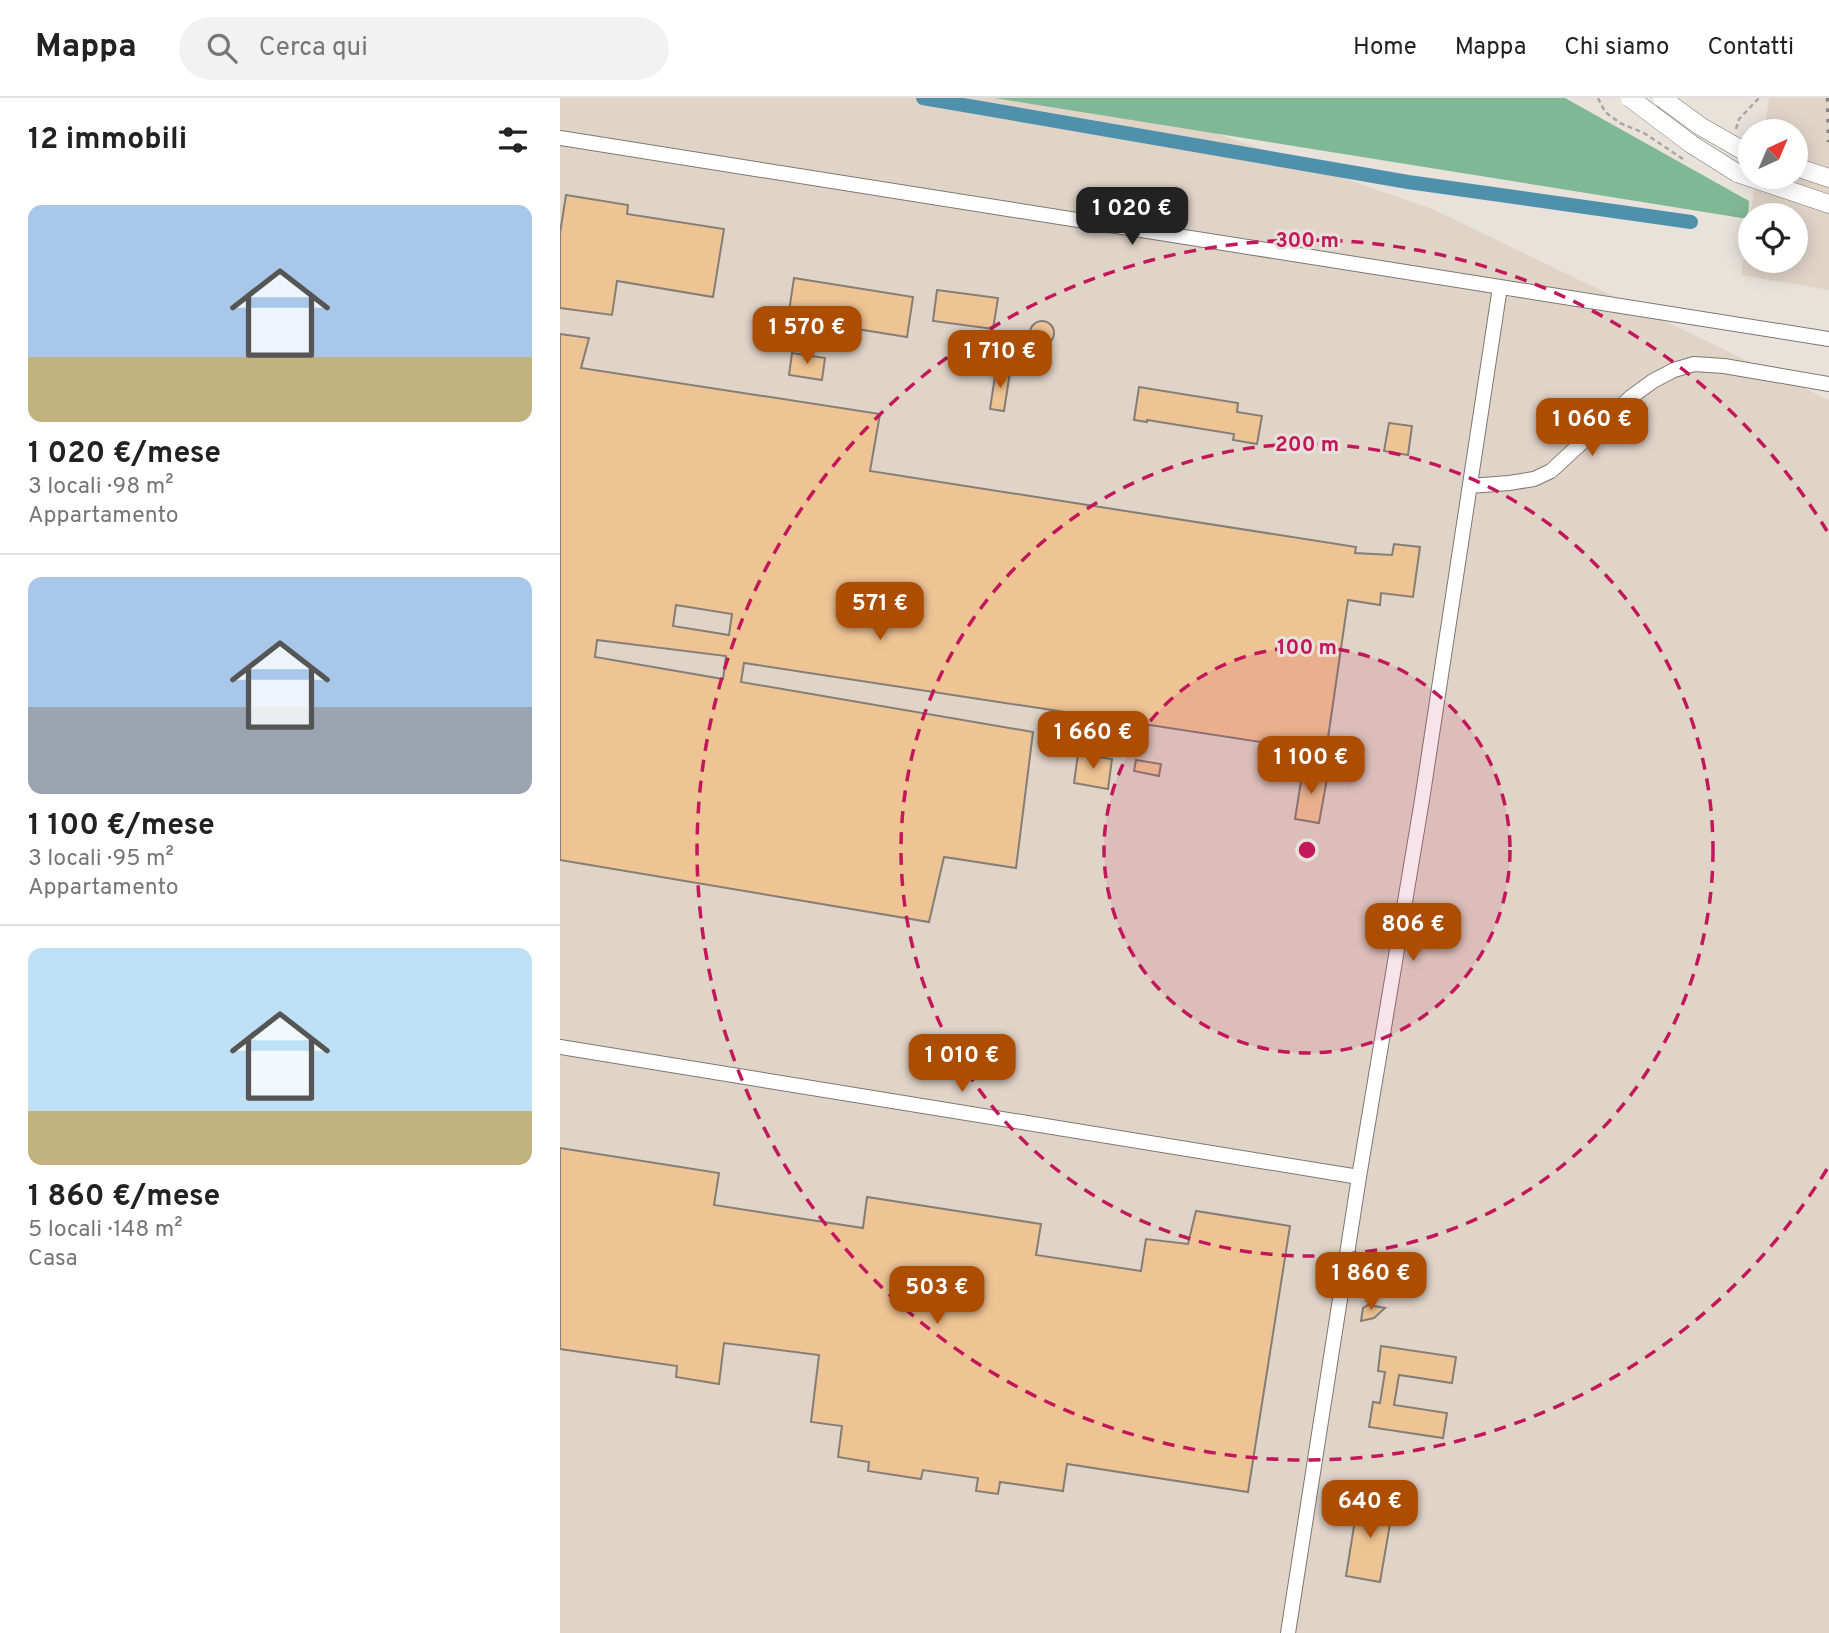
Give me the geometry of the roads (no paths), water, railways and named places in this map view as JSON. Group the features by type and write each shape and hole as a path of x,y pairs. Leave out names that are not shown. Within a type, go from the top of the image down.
{"street":[{"path":"1630,98 1691,144 1737,173 1829,204"},
{"path":"1662,98 1700,126 1738,147"},
{"path":"560,138 1829,339"},
{"path":"1808,171 1829,178"},
{"path":"1288,1633 1359,1177 1422,800 1500,287"},
{"path":"1469,486 1534,479 1551,471 1630,397 1674,370 1694,364 1724,366 1829,384"},
{"path":"560,1047 1359,1177"}],"waterway":[{"path":"923,98 1408,182 1691,222"}],"railway":[{"path":"1828,98 1829,142"}]}
